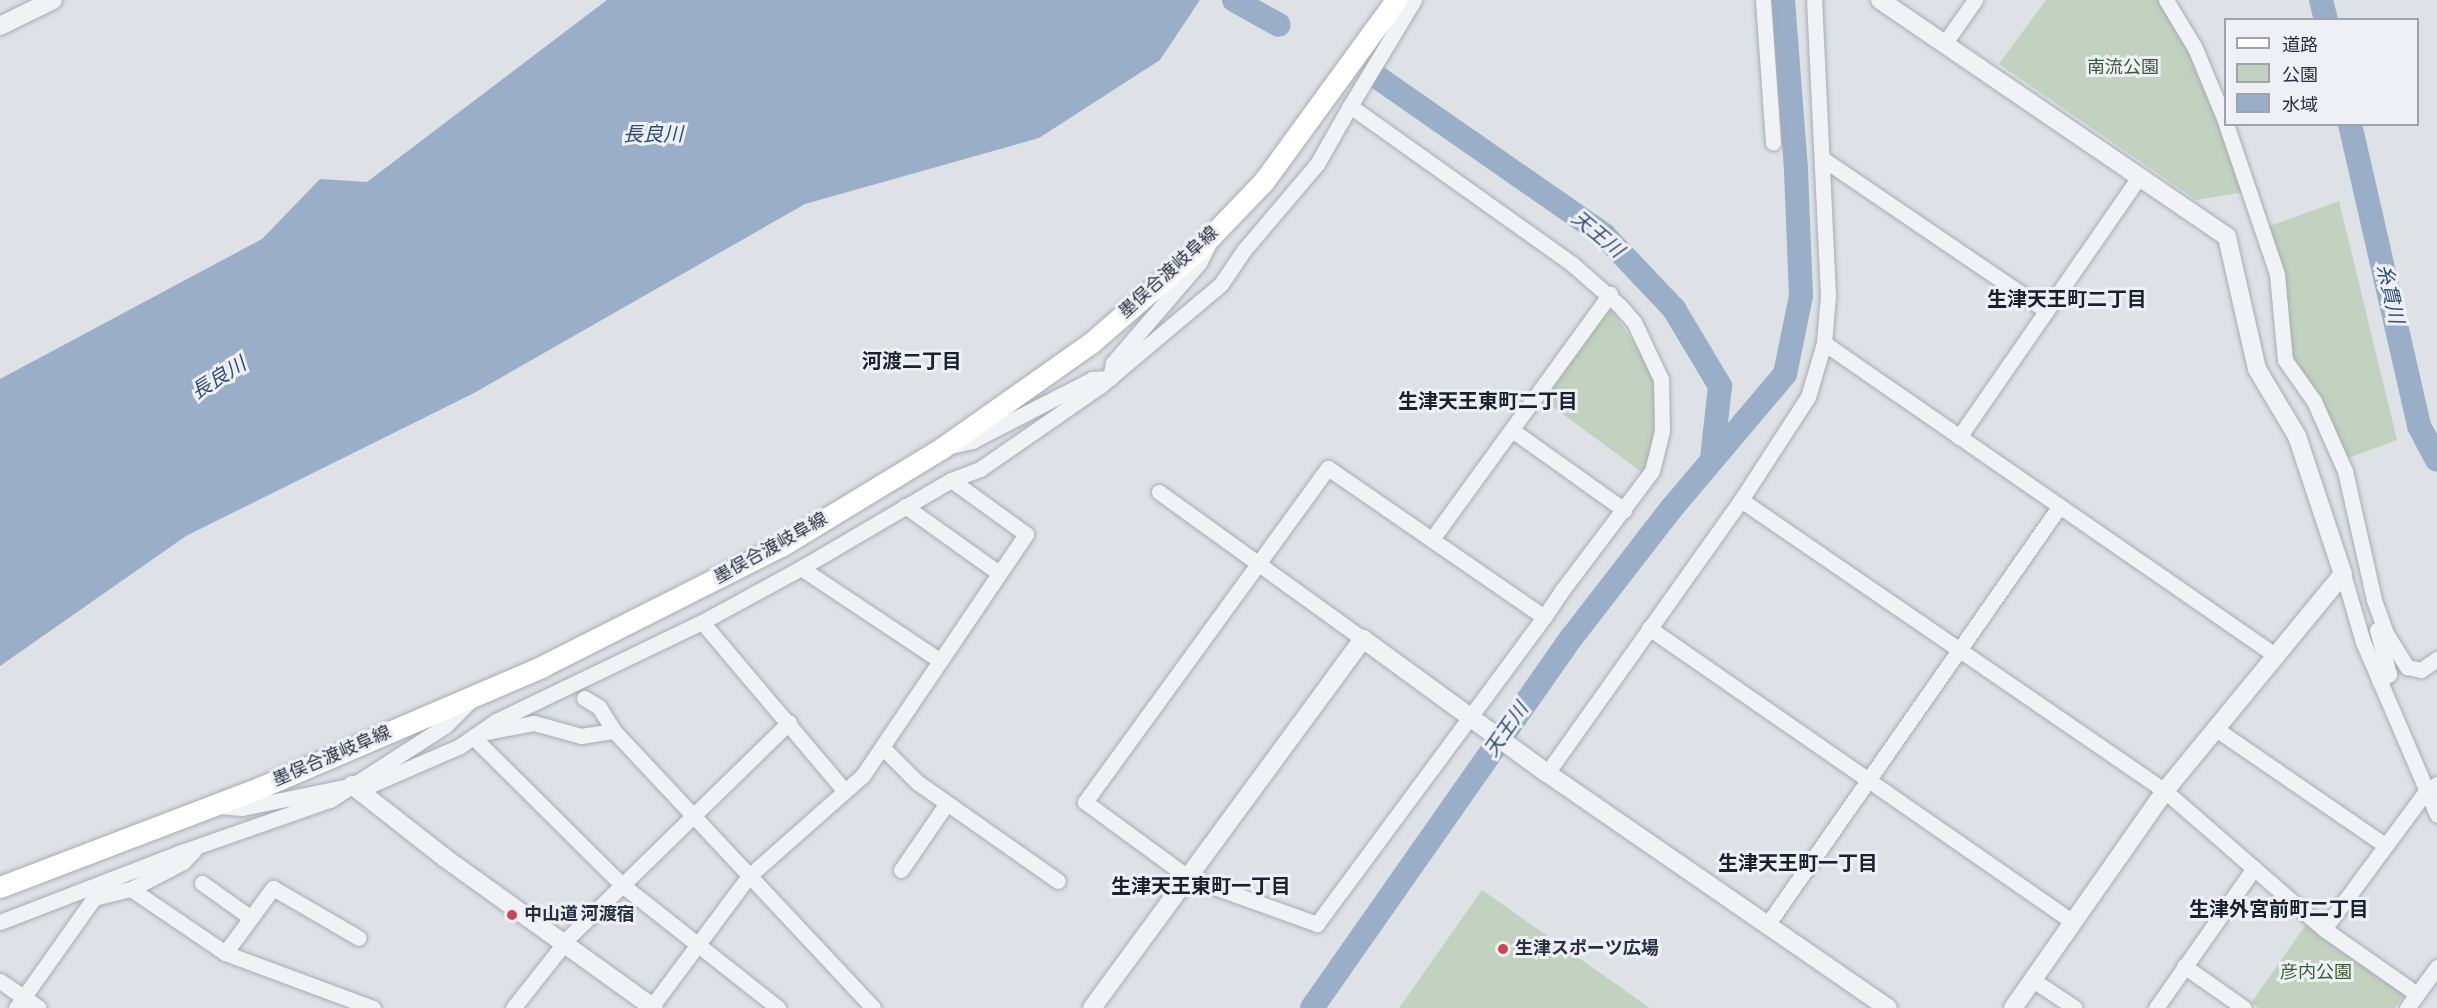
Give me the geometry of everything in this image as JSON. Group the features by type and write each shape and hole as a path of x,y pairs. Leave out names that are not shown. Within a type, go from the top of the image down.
{"main road":[{"name":"墨俣合渡岐阜線","path":"0,887 212,805 474,697 708,585 781,546 942,448 1091,343 1213,234 1264,181 1396,0"}],"street":[{"path":"0,26 53,0"},
{"path":"0,922 199,846 287,817 476,735 496,721 702,622 801,568 951,480 980,469 1110,378 1221,284 1244,250 1317,164 1414,0"},
{"path":"1763,0 1773,143"},
{"path":"1542,770 1649,628 1741,500 1808,397 1824,343 1828,246 1814,0"},
{"path":"1880,0 2228,237 2257,369 2297,436 2363,642 2379,681 2432,788 2437,815"},
{"path":"1944,44 1975,0"},
{"path":"2166,0 2195,48 2224,119"},
{"path":"1350,106 1610,294 1634,322 1655,363 1664,404 1660,451 1652,471 1544,617 1473,720 1317,924 1189,878 1085,802 1328,468 1544,617"},
{"path":"2227,126 2277,274 2285,360 2314,401 2345,471 2374,600 2395,652 2407,667 2421,670 2437,659"},
{"path":"1823,159 2045,310"},
{"path":"1959,437 2139,177"},
{"path":"1110,378 1113,363 1199,263 1213,234"},
{"path":"1432,539 1610,294"},
{"path":"1824,343 2276,655"},
{"path":"942,448 972,441 1092,379 1110,378"},
{"path":"1512,430 1624,510"},
{"path":"355,788 564,944 653,1007 749,876 863,775 884,748 939,660 1026,534 951,480"},
{"path":"1159,492 1542,770 1888,1008"},
{"path":"1741,500 1959,647 2165,791 2324,929 2417,994"},
{"path":"906,506 999,573"},
{"path":"1767,925 1865,781 2059,507"},
{"path":"801,568 939,660"},
{"path":"2013,1008 2165,791 2343,574"},
{"path":"2374,600 2374,618 2389,674 2379,681"},
{"path":"702,622 789,722 844,790"},
{"path":"1649,628 1865,781 2073,922"},
{"path":"1092,1008 1363,639"},
{"path":"212,805 242,808 355,788 445,726 474,697"},
{"path":"584,698 599,707 614,731 873,1008"},
{"path":"513,1008 564,944 621,884 789,722"},
{"path":"476,735 534,723 581,736 614,731"},
{"path":"2216,729 2385,845"},
{"path":"476,735 621,884 778,1008"},
{"path":"884,748 917,782 1058,882"},
{"path":"2324,929 2385,845 2432,788"},
{"path":"901,870 947,803"},
{"path":"20,1003 94,898 131,889 183,862 199,846"},
{"path":"2156,1008 2254,868"},
{"path":"202,883 251,918"},
{"path":"225,953 273,888 359,938"},
{"path":"131,889 225,953 343,1003 373,1008"},
{"path":"2184,966 2244,1008"},
{"path":"2407,1008 2437,967"},
{"path":"2033,980 2075,1008"},
{"path":"0,981 20,1003 39,1008"}],"green space":[{"name":"南流公園","path":"2046,0 2160,0 2189,47 2245,192 2196,200 1999,64"},
{"path":"2339,201 2397,440 2346,459 2319,400 2292,365 2267,227"},
{"path":"1610,307 1648,364 1657,390 1652,454 1643,473 1542,399"},
{"name":"生津スポーツ広場","path":"1482,890 1650,1008 1399,1008"},
{"name":"彦内公園","path":"2307,923 2406,993 2395,1008 2259,1008 2251,1003"}],"water":[{"name":"長良川","path":"607,0 1200,0 1160,60 1039,138 805,204 474,393 186,536 0,666 0,379 262,239 320,179 367,182"}],"waterway":[{"name":"天王川","path":"1234,0 1279,25"},
{"name":"天王川","path":"1312,1008 1572,637 1671,509 1785,374 1801,296 1796,169 1783,0"},
{"name":"糸貫川","path":"2321,0 2326,18"},
{"name":"天王川","path":"1377,77 1604,235 1674,309 1720,386 1712,459"},
{"name":"糸貫川","path":"2350,126 2419,426 2437,460"}],"place":[{"name":"中山道 河渡宿","path":"512,915"},
{"name":"生津スポーツ広場","path":"1503,949"}],"district":[{"name":"生津天王町二丁目","path":"2067,300"},
{"name":"河渡二丁目","path":"912,362"},
{"name":"生津天王東町二丁目","path":"1488,402"},
{"name":"生津天王町一丁目","path":"1798,864"},
{"name":"生津天王東町一丁目","path":"1201,887"},
{"name":"生津外宮前町二丁目","path":"2279,910"}]}
